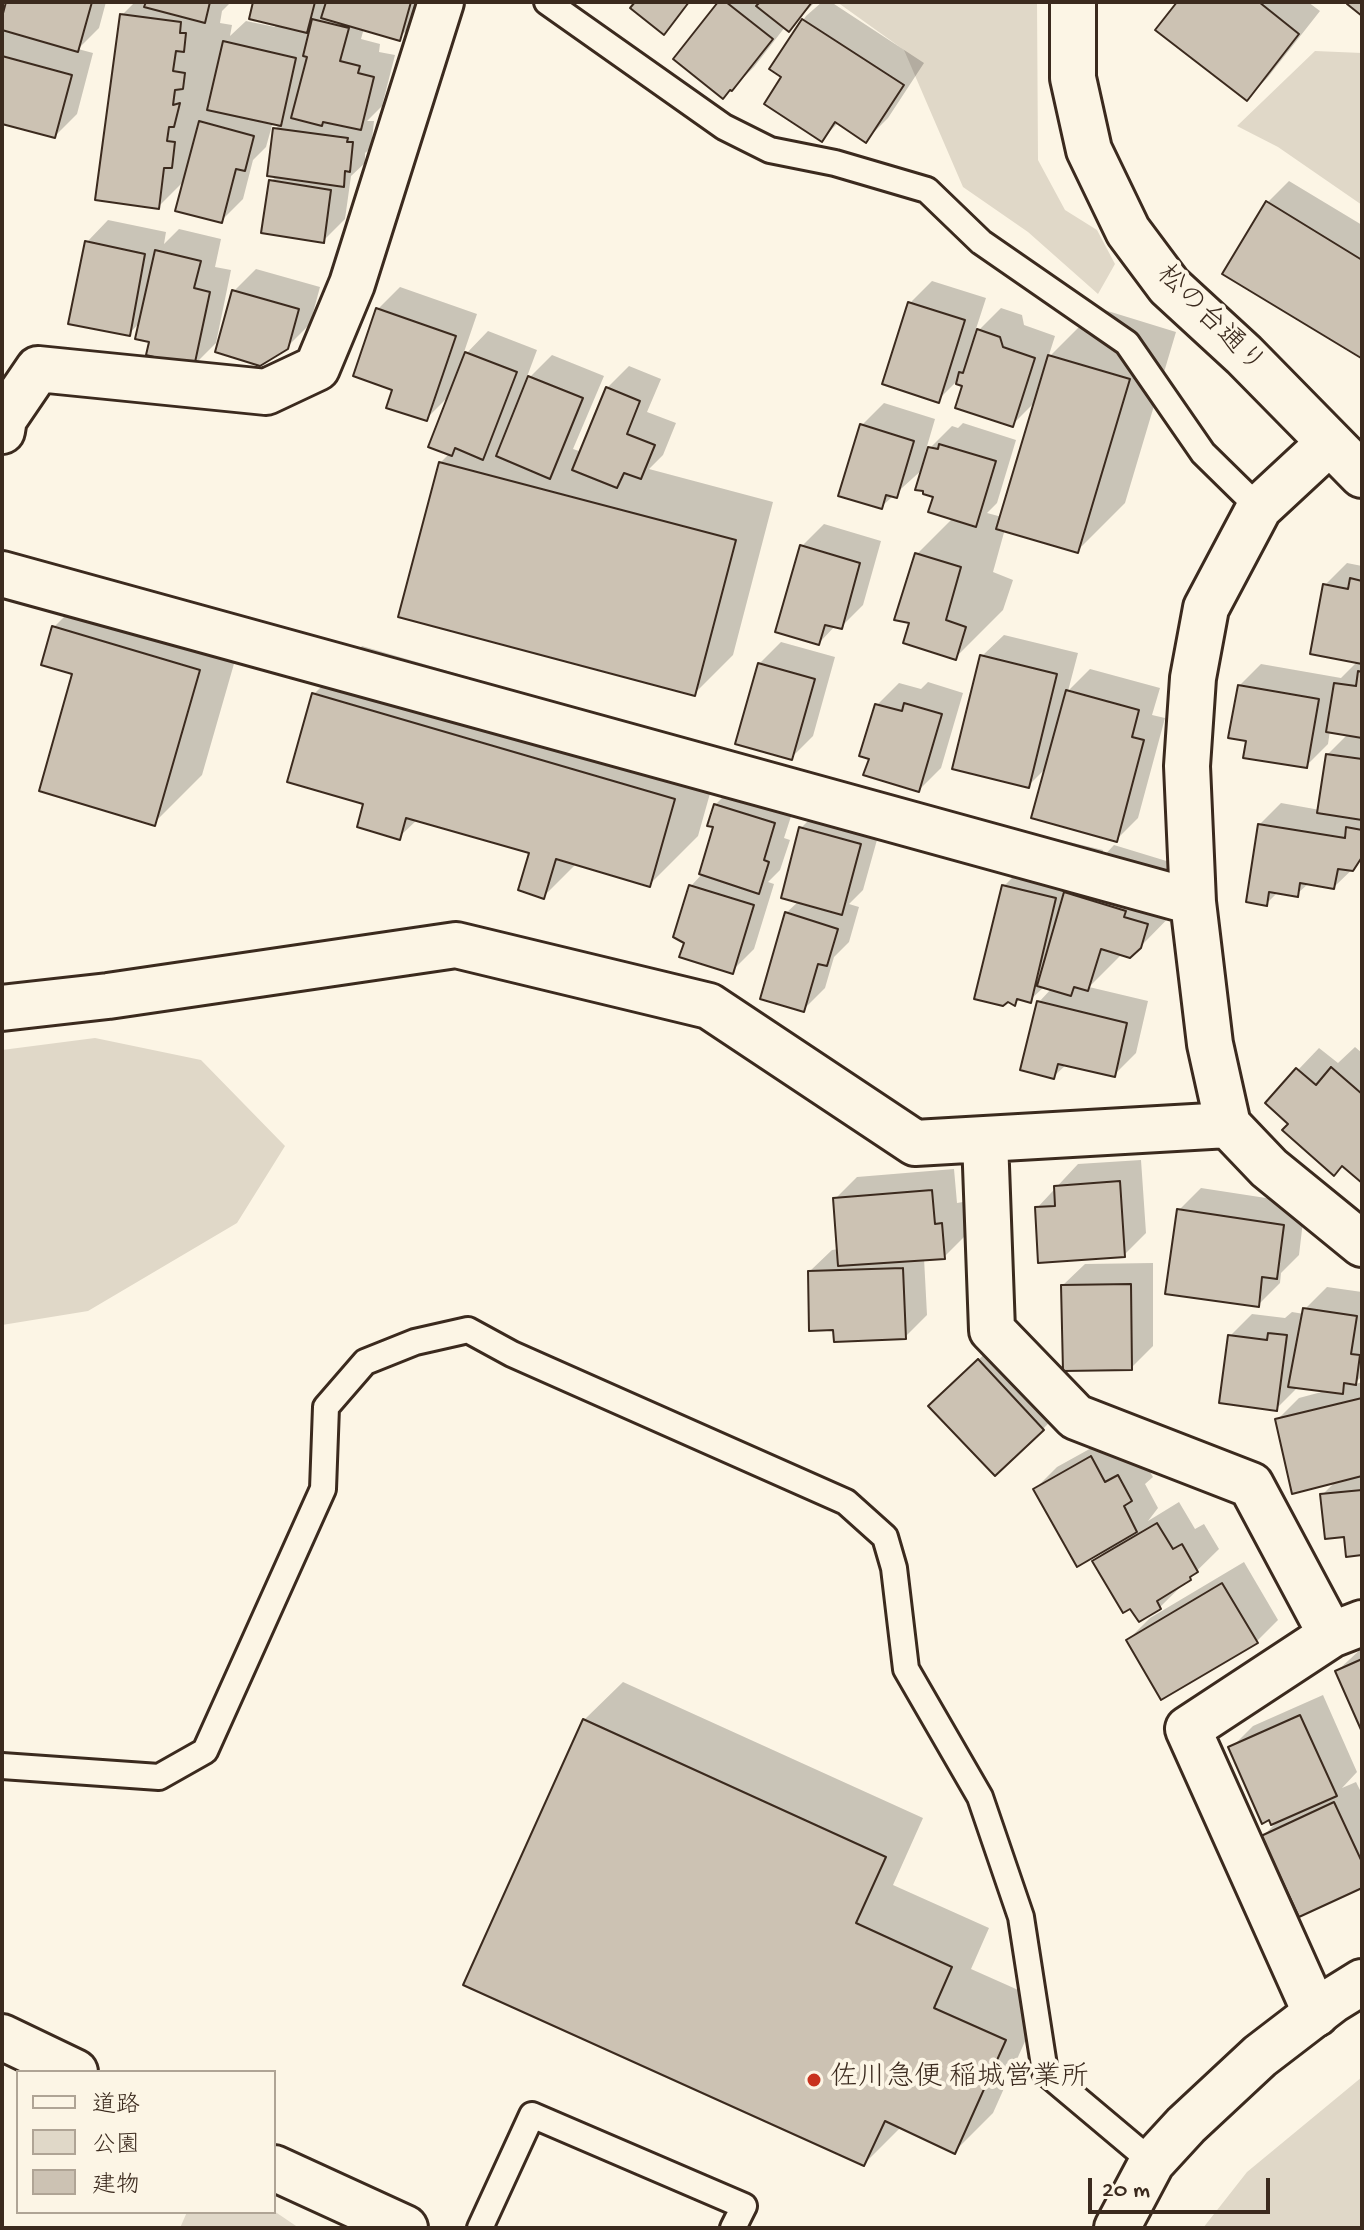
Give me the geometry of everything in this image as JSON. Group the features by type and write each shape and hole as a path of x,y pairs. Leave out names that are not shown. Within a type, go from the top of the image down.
{"street":[{"path":"2,431 4,419 38,369 266,392 317,368 352,284 441,2"},
{"name":"松の台通り","path":"1073,2 1073,78 1089,150 1128,231 1169,286 1244,355 1362,475"},
{"path":"1329,443 1259,508 1206,608 1193,678 1187,766 1193,902 1210,1044 1228,1125 1269,1168 1362,1244"},
{"path":"2,574 1193,902"},
{"path":"2,1008 108,996 456,945 709,1006 915,1143 1228,1125"},
{"path":"985,1139 992,1330 1076,1417 1251,1485 1346,1629 1188,1729 1316,2014"},
{"path":"1100,2228 1109,2210 1186,2125 1260,2056 1362,1982"},
{"path":"2,2037 71,2070"},
{"path":"1117,2228 1152,2162"},
{"path":"276,2169 405,2228"},
{"path":"276,2178 339,2228"}],"lane":[{"path":"547,2 724,127 770,150 835,163 927,190 981,242 1127,343 1203,453 1259,508"},
{"path":"2,1766 159,1777 205,1751 323,1489 326,1407 365,1362 415,1342 468,1330 512,1354 846,1502 885,1537 894,1568 906,1669 980,1797 1021,1917 1045,2072 1152,2162"},
{"path":"480,2228 532,2115 744,2206 733,2228"}],"green space":[{"path":"837,2 1037,2 1038,160 1065,210 1097,230 1115,264 1098,294 1028,232 963,187 904,50"},
{"path":"1315,51 1362,53 1362,205 1278,147 1237,126"},
{"path":"95,1038 201,1060 285,1146 237,1223 88,1311 2,1325 2,1050"},
{"path":"1362,2077 1362,2228 1203,2228 1247,2172"},
{"path":"276,2212 299,2228 180,2228 186,2214"}],"building":[{"path":"6,2 92,2 78,52 2,30"},
{"path":"146,2 210,2 205,23 144,7"},
{"path":"253,2 315,2 307,33 249,19"},
{"path":"326,2 411,2 400,41 321,18"},
{"path":"635,2 689,2 664,35 630,8"},
{"path":"718,2 726,2 773,39 723,99 673,59"},
{"path":"760,2 812,2 789,32 756,6"},
{"path":"1177,2 1259,2 1299,34 1247,101 1155,30"},
{"path":"1362,2 1362,16 1347,4"},
{"path":"120,14 181,22 180,33 186,33 184,52 176,51 173,71 185,73 183,89 175,90 173,105 180,103 174,127 169,127 167,141 175,142 172,168 164,168 159,209 95,200"},
{"path":"312,19 349,28 340,61 360,66 358,73 374,77 361,130 323,122 322,126 291,118 307,57 303,56"},
{"path":"802,19 904,85 866,143 835,122 822,142 764,104 781,77 769,69"},
{"path":"223,41 296,58 281,126 207,110"},
{"path":"2,56 72,75 55,138 2,124"},
{"path":"199,121 254,136 245,171 236,169 222,223 175,211"},
{"path":"273,128 348,138 347,142 353,142 350,172 345,171 344,187 267,176"},
{"path":"269,180 331,190 324,243 261,233"},
{"path":"1266,201 1362,260 1361,358 1222,274"},
{"path":"85,241 145,254 130,336 68,324"},
{"path":"155,250 201,261 194,288 210,292 194,367 146,355 149,342 135,339"},
{"path":"232,290 299,309 288,349 260,366 215,352"},
{"path":"908,302 965,320 939,403 882,384"},
{"path":"376,308 456,336 427,421 386,408 392,390 353,376"},
{"path":"977,329 1000,337 1003,347 1035,358 1013,427 955,408 962,386 956,384 959,372 963,373"},
{"path":"465,352 517,372 483,460 455,448 452,456 428,447"},
{"path":"1048,355 1130,379 1078,553 996,529"},
{"path":"528,376 583,398 550,479 496,456"},
{"path":"606,387 640,401 627,434 655,445 641,479 624,473 617,488 572,470"},
{"path":"860,424 914,441 897,498 886,495 882,509 838,496"},
{"path":"939,444 996,461 976,527 928,512 933,497 915,490 928,447 938,449"},
{"path":"439,462 736,540 695,696 398,617"},
{"path":"800,545 860,563 842,629 825,625 819,645 775,632"},
{"path":"915,553 961,567 946,620 966,627 956,660 903,643 909,623 894,620"},
{"path":"1350,578 1362,581 1362,664 1310,654 1323,584 1348,589"},
{"path":"52,626 200,670 155,826 39,791 72,674 41,665"},
{"path":"980,655 1057,674 1029,788 952,769"},
{"path":"758,663 815,679 792,760 735,744"},
{"path":"1358,671 1362,672 1362,738 1326,732 1334,683 1356,686"},
{"path":"1238,685 1319,699 1307,768 1243,758 1246,741 1228,738"},
{"path":"1066,690 1139,710 1132,737 1144,740 1117,842 1031,818"},
{"path":"312,693 675,799 650,887 556,859 544,899 518,890 529,853 406,818 400,840 357,827 363,804 287,782"},
{"path":"904,703 942,714 919,792 863,775 869,759 859,756 875,704 902,711"},
{"path":"1326,754 1362,759 1362,820 1317,813"},
{"path":"714,804 775,823 764,860 769,862 759,894 699,874 713,827 707,826"},
{"path":"1258,824 1345,838 1346,827 1362,830 1362,857 1353,871 1338,869 1334,889 1300,883 1298,897 1269,892 1267,906 1246,902"},
{"path":"799,827 861,844 842,915 781,898"},
{"path":"689,885 754,905 733,974 679,957 684,943 673,937"},
{"path":"1002,885 1056,898 1031,1003 1017,999 1015,1006 1008,1002 1003,1006 974,999"},
{"path":"1064,892 1126,911 1124,917 1148,924 1141,948 1130,958 1101,949 1088,991 1074,987 1071,996 1037,986"},
{"path":"785,912 838,929 827,966 818,964 804,1012 760,999"},
{"path":"1037,1001 1127,1023 1115,1077 1058,1064 1054,1079 1020,1070"},
{"path":"1331,1067 1362,1094 1362,1183 1342,1166 1334,1176 1282,1130 1288,1124 1265,1103 1296,1068 1316,1085"},
{"path":"1120,1181 1125,1257 1038,1263 1035,1207 1055,1206 1054,1186"},
{"path":"932,1190 935,1224 942,1223 945,1259 838,1266 833,1198"},
{"path":"1177,1209 1284,1225 1277,1279 1262,1277 1259,1307 1165,1294"},
{"path":"903,1268 906,1339 834,1342 833,1330 809,1331 808,1271"},
{"path":"1131,1284 1132,1370 1063,1371 1061,1285"},
{"path":"1303,1308 1357,1316 1351,1354 1360,1355 1356,1385 1344,1383 1343,1394 1288,1387"},
{"path":"1268,1333 1287,1335 1277,1411 1219,1403 1228,1335 1267,1340"},
{"path":"978,1359 1044,1430 995,1476 928,1406"},
{"path":"1362,1398 1362,1476 1292,1494 1275,1419"},
{"path":"1091,1456 1105,1482 1118,1475 1132,1501 1124,1506 1137,1532 1077,1567 1033,1489"},
{"path":"1362,1490 1362,1555 1346,1557 1344,1537 1325,1539 1320,1494"},
{"path":"1157,1523 1173,1549 1182,1544 1198,1572 1190,1577 1191,1580 1157,1601 1161,1609 1139,1622 1130,1609 1123,1613 1092,1561"},
{"path":"1222,1583 1258,1643 1161,1700 1126,1640"},
{"path":"1362,1659 1362,1732 1335,1671"},
{"path":"1300,1715 1337,1796 1271,1825 1269,1820 1262,1824 1228,1747"},
{"path":"583,1719 886,1857 856,1923 952,1967 934,2008 1006,2040 955,2154 885,2121 864,2166 463,1985"},
{"path":"1334,1802 1362,1862 1362,1888 1299,1917 1261,1836"}],"place":[{"name":"佐川急便 稲城営業所","path":"814,2080"}]}
